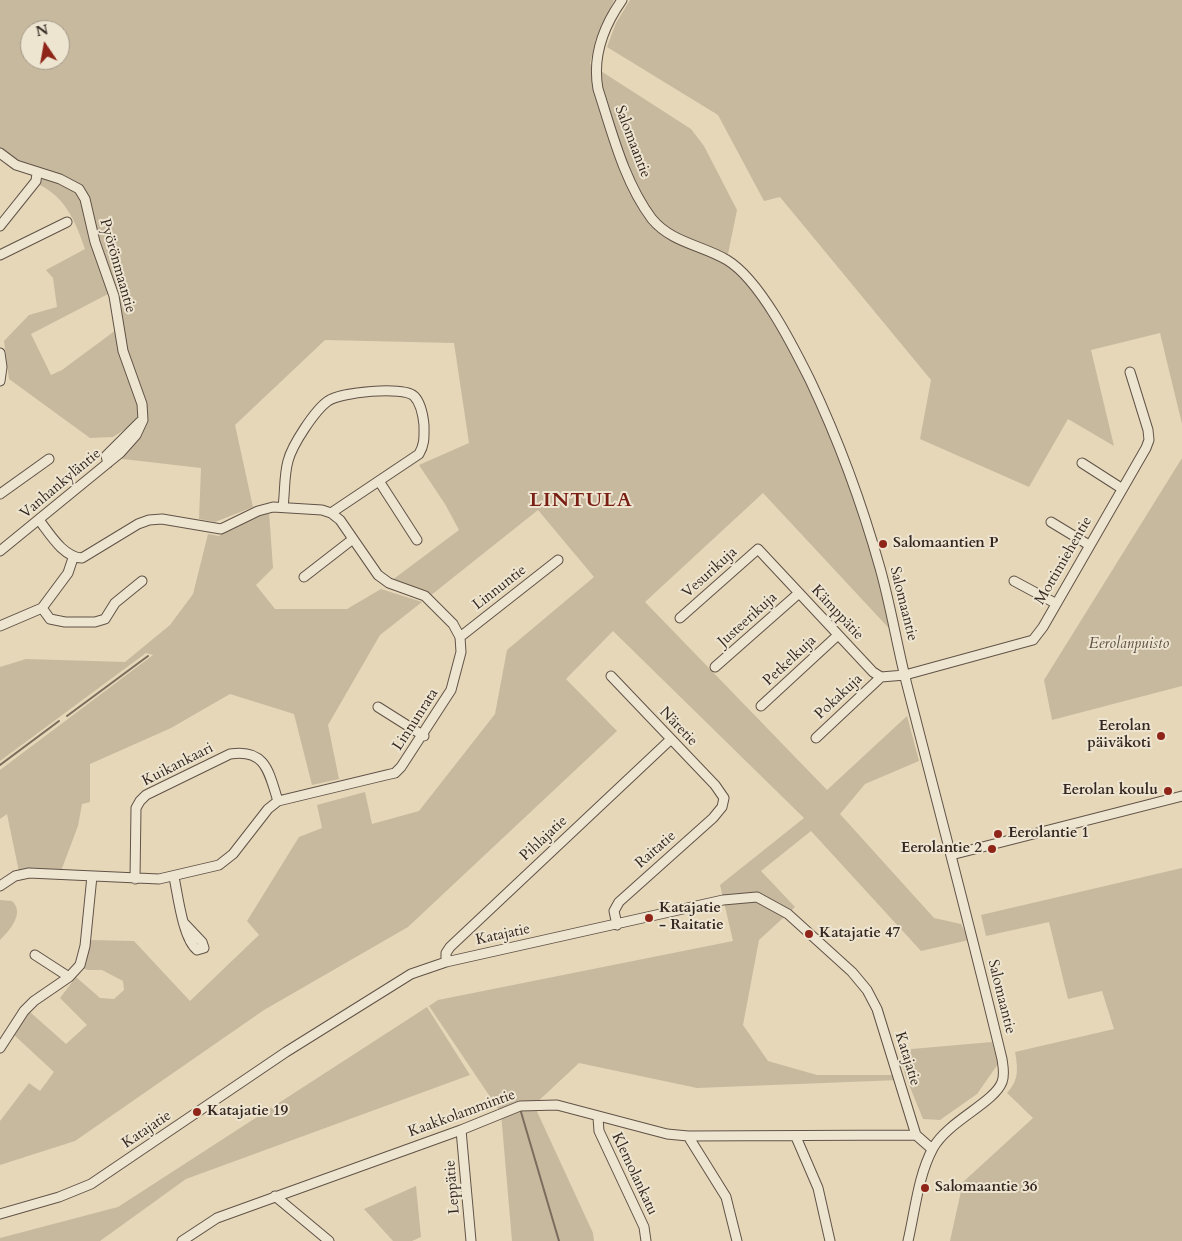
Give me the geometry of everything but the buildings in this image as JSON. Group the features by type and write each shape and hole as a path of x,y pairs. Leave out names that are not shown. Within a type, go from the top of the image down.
{"street":[{"name":"Salomaantie","path":"622,0 604,31 597,56 596,74 598,89 628,175 652,218 667,234 727,259 739,269 756,289 787,337 810,381 852,476 880,569 904,675 1004,1070 999,1088 947,1130 932,1149 922,1175 908,1241"},
{"name":"Pyörönmaantie","path":"0,153 16,165 37,174 60,179 79,189 85,199 95,242 114,296 123,351 142,404 143,420"},
{"path":"0,226 36,181 37,174"},
{"path":"0,255 67,222"},
{"path":"0,353 2,367 0,381"},
{"name":"Mottimiehentie","path":"904,675 1033,640 1043,627 1121,488 1140,460 1149,440 1130,372"},
{"path":"283,507 288,461 294,446 320,408 329,400 341,395 405,392 413,396 420,406 423,421 424,445 419,454 331,513"},
{"path":"108,463 106,456 143,420"},
{"name":"Vanhankyläntie","path":"1,548 39,520 108,463 136,435 143,420"},
{"path":"0,494 49,459"},
{"path":"1082,463 1121,488"},
{"path":"379,481 417,540"},
{"path":"39,520 66,552 73,558 82,558 138,524 149,520 162,519 221,529 258,511 283,507 322,510 331,513 340,520 378,575 389,583 430,600 453,624 460,637"},
{"path":"1050,522 1089,545"},
{"path":"304,577 353,539"},
{"name":"Kämppätie","path":"758,548 873,672 881,677"},
{"name":"Vesurikuja","path":"680,618 758,548"},
{"path":"0,626 42,608 68,573 73,558"},
{"name":"Linnuntie","path":"460,637 558,560"},
{"path":"1014,581 1055,603"},
{"path":"42,608 50,619 65,622 95,622 105,619 115,603 142,582"},
{"name":"Justeerikuja","path":"715,668 799,592"},
{"name":"Petkelkuja","path":"761,706 838,635"},
{"name":"Linnunrata","path":"0,886 14,876 29,873 135,879 174,877 223,863 268,808 278,801 395,773 424,736 451,690 461,652 460,637"},
{"path":"881,677 904,675"},
{"name":"Näretie","path":"610,676 715,785 724,798"},
{"name":"Pokakuja","path":"816,738 881,677"},
{"path":"378,708 424,736"},
{"name":"Pihlajatie","path":"446,962 446,954 450,947 670,740"},
{"name":"Kuikankaari","path":"135,879 136,808 146,794 230,754 244,752 260,758 268,771 278,801"},
{"path":"951,855 1182,796"},
{"name":"Raitatie","path":"617,925 614,911 618,902 713,818 722,807 724,798"},
{"path":"0,1048 24,1011 34,1001 69,977 80,965 92,876"},
{"path":"174,877 184,923"},
{"name":"Katajatie","path":"0,1214 59,1197 91,1184 286,1052 411,974 446,962 617,925 713,901 732,899 757,897 788,914 852,972 868,990 877,1009 916,1135"},
{"path":"35,955 69,977"},
{"name":"Kaakkolammintie","path":"182,1241 217,1218 461,1130 520,1106 557,1105 598,1118 667,1134 688,1136 916,1135"},
{"name":"Klemolankatu","path":"598,1118 599,1131 644,1227 646,1241"},
{"name":"Leppätie","path":"461,1130 471,1241"},
{"path":"916,1135 932,1149"},
{"path":"688,1136 726,1197 737,1241"},
{"path":"796,1137 818,1188 830,1241"},
{"path":"275,1196 329,1241"}],"green space":[{"path":"0,0 614,0 596,39 590,64 691,129 704,146 737,210 727,259 756,289 787,337 849,468 898,638 763,493 645,602 827,790 907,716 919,761 865,784 840,814 934,918 961,924 969,940 921,951 811,831 761,871 795,907 759,940 743,1025 768,1061 817,1075 898,1075 899,1080 697,1088 579,1063 534,1105 593,1233 594,1241 512,1241 501,1113 429,1006 438,1000 733,941 720,885 804,818 613,631 566,679 617,731 408,927 264,1010 75,1141 0,1165 0,1121 29,1083 40,1091 54,1072 13,1034 30,1012 66,1044 87,1025 60,998 76,977 100,998 114,999 124,990 123,981 102,970 82,968 89,940 134,941 190,1001 259,935 247,921 299,837 322,828 317,805 365,792 372,824 419,811 495,714 507,650 594,577 538,510 430,596 391,581 459,530 445,504 419,465 469,443 454,343 325,340 235,425 253,507 215,522 199,519 201,468 114,458 143,420 110,293 31,334 51,375 62,370 116,330 121,353 136,398 138,421 113,437 90,438 9,379 4,341 29,315 57,307 53,278 46,270 85,249 69,212 57,197 40,185 43,178 62,184 78,194 79,189 16,165 0,152"},
{"path":"630,0 1182,0 1182,424 1160,333 1091,350 1114,446 1068,419 1029,487 920,439 931,380 780,197 764,201 718,115 607,47 616,23"},
{"name":"Eerolanpuisto","path":"1182,458 1182,686 1052,720 1044,680"},
{"path":"269,512 273,568 256,585 275,609 347,609 381,589 422,602 380,635 328,725 339,779 312,785 294,714 230,694 171,728 90,764 90,802 82,804 78,826 61,871 19,872 7,814 0,819 0,770 153,655 146,653 0,761 0,667 26,659 125,662 170,625 193,594 208,534 219,536 254,514"},
{"path":"1182,868 1182,1241 950,1241 963,1182 1033,1118 1007,1093 1014,1084 1017,1074 1015,1052 1114,1029 1102,991 1068,999 1049,922 986,936 981,915"},
{"path":"0,900 12,901 16,906 17,916 12,926 0,940"},
{"path":"427,1007 470,1075 186,1179 100,1241 0,1241 0,1238 118,1207"},
{"path":"992,1042 998,1064 977,1094 940,1120 923,1119 905,1075 900,1050"},
{"path":"416,1186 421,1237 412,1241 393,1241 364,1209"}],"waterway":[{"path":"67,716 148,656"},
{"path":"0,765 59,721"},
{"path":"521,1112 559,1241"}],"place":[{"name":"Salomaantien P","path":"883,544"},
{"name":"Eerolan päiväkoti","path":"1161,736"},
{"name":"Eerolan koulu","path":"1168,791"},
{"name":"Eerolantie 1","path":"998,834"},
{"name":"Eerolantie 2","path":"992,849"},
{"name":"Katajatie - Raitatie","path":"649,918"},
{"name":"Katajatie 47","path":"809,934"},
{"name":"Katajatie 19","path":"197,1112"},
{"name":"Salomaantie 36","path":"925,1188"}],"district":[{"name":"LINTULA","path":"581,501"}]}
